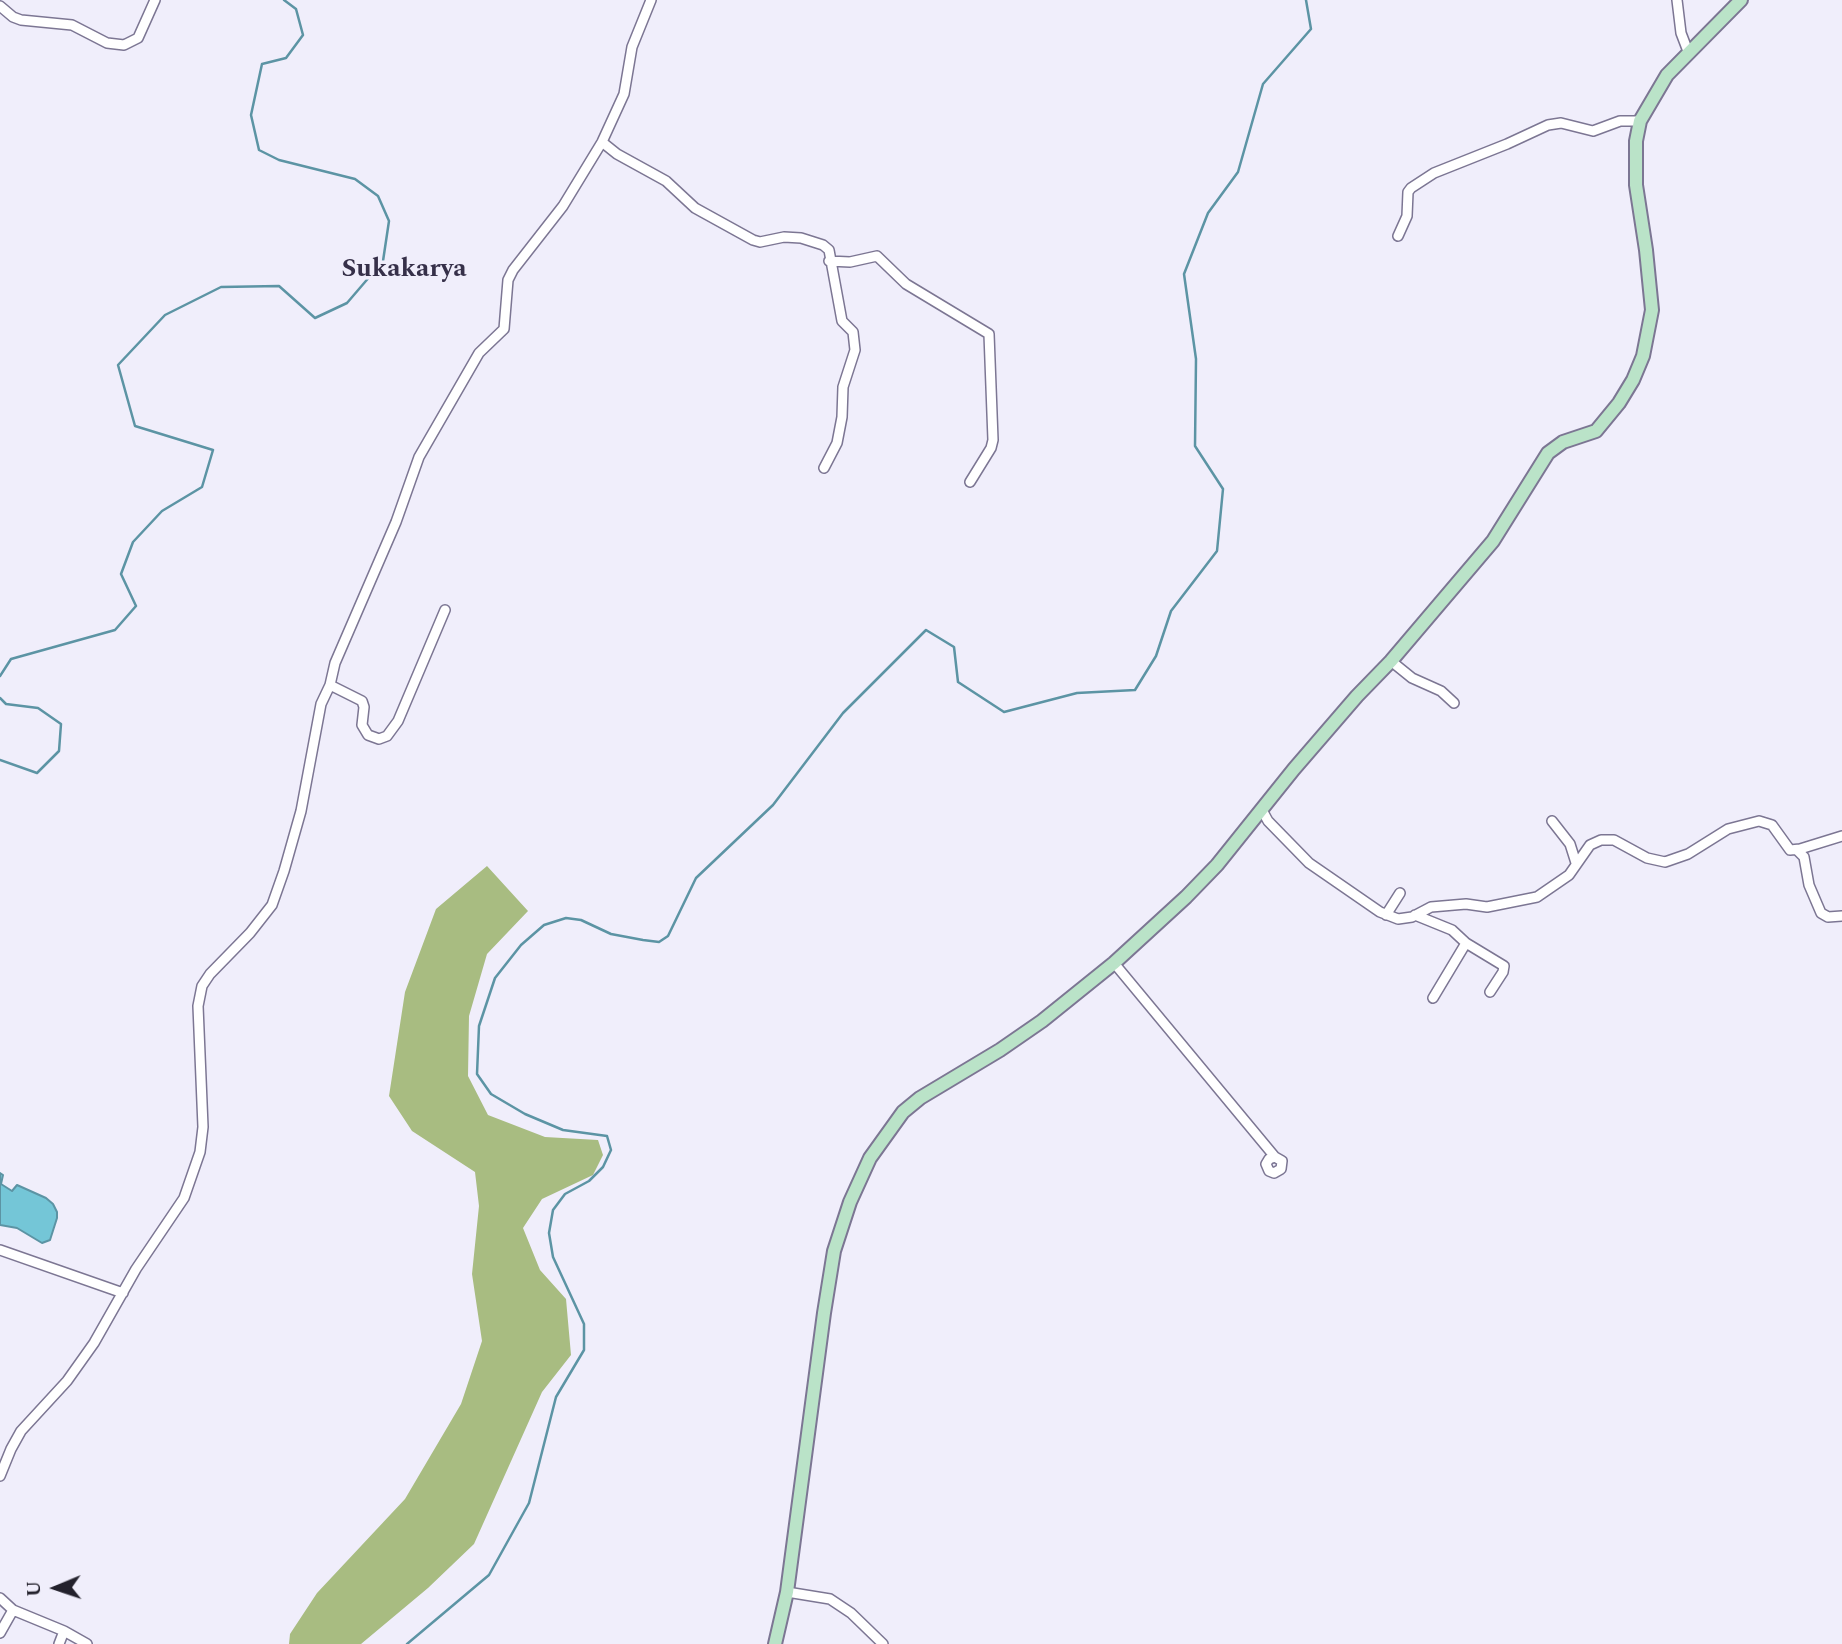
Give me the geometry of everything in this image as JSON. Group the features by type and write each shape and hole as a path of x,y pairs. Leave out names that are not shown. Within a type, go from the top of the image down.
{"street":[{"path":"0,6 21,20 72,25 107,43 124,45 138,38 156,0"},
{"path":"0,1476 21,1431 67,1381 106,1323 136,1269 184,1198 200,1152 203,1127 198,997 210,974 250,933 272,905 301,811 321,704 330,685 335,663 396,522 419,457 479,353 504,329 508,280 513,270 558,212 602,142 624,94 632,47 651,0"},
{"path":"1676,0 1681,33 1689,54"},
{"path":"775,1644 787,1592 834,1251 850,1202 870,1158 903,1112 920,1098 1000,1050 1042,1021 1114,963 1217,865 1294,769 1493,541 1548,453 1563,442 1596,430 1619,403 1643,356 1652,310 1636,184 1636,141 1640,121 1667,75 1741,0"},
{"path":"1398,236 1406,216 1408,192 1434,173 1548,125 1561,123 1593,131 1620,121 1640,121"},
{"path":"602,142 617,154 666,181 695,208 753,240 763,242 784,237 813,242 827,248 842,321 853,332 855,349 843,387 838,436 824,468"},
{"path":"829,261 850,262 877,256 906,284 989,334 993,440 970,482"},
{"path":"330,685 362,701 362,725 368,735 379,739 387,736 398,721 445,610"},
{"path":"1391,661 1412,678 1441,691 1454,703"},
{"path":"1262,810 1268,821 1309,863 1386,915 1398,919 1415,915 1431,906 1466,904 1487,907 1531,899 1569,875 1592,843 1604,839 1614,840 1658,861 1672,861 1728,829 1759,821 1770,823 1787,848 1797,850 1842,836"},
{"path":"1552,821 1570,844 1576,863"},
{"path":"1797,850 1804,857 1809,885 1821,913 1828,917 1842,916"},
{"path":"1386,915 1400,893"},
{"path":"1415,915 1452,930 1466,943 1504,966 1490,992"},
{"path":"1433,998 1466,943"},
{"path":"1114,963 1275,1157"},
{"path":"0,1250 123,1293"},
{"path":"787,1592 830,1599 851,1613 883,1644"},
{"path":"0,1598 13,1610 64,1631 87,1644"},
{"path":"0,1633 13,1610"},
{"path":"59,1644 64,1631"}],"green space":[{"path":"487,866 528,911 487,954 469,1016 468,1076 488,1115 545,1137 598,1140 603,1155 593,1175 542,1199 523,1228 540,1270 566,1299 571,1355 542,1392 474,1544 428,1588 361,1644 289,1644 290,1634 317,1593 405,1499 461,1404 482,1341 472,1274 479,1206 475,1172 412,1131 389,1096 405,992 436,909"}],"water":[{"path":"0,1173 3,1175 1,1184 12,1191 17,1185 53,1204 57,1218 50,1240 42,1243 17,1228 0,1225"}],"waterway":[{"path":"0,676 11,659 115,630 136,606 121,574 133,542 162,511 202,487 213,450 135,426 118,365 165,315 221,287 279,286 315,318 347,303 383,261 389,221 378,196 355,179 279,160 259,150 251,115 262,64 286,58 303,35 296,9 284,0"},
{"path":"407,1644 489,1575 529,1503 556,1397 584,1350 584,1324 553,1257 549,1233 553,1210 565,1194 589,1181 603,1167 611,1150 607,1136 563,1130 525,1114 491,1094 477,1074 479,1026 495,978 521,945 544,925 566,918 581,920 611,934 643,940 659,942 668,936 696,878 773,805 843,713 926,630 954,647 958,682 1004,712 1077,693 1135,690 1156,656 1171,611 1217,551 1223,489 1195,446 1196,359 1184,274 1208,213 1238,172 1263,84 1311,29 1306,0"},
{"path":"0,698 6,704 38,708 61,724 59,751 37,773 0,760"}],"district":[{"name":"Sukakarya","path":"404,271"}]}
